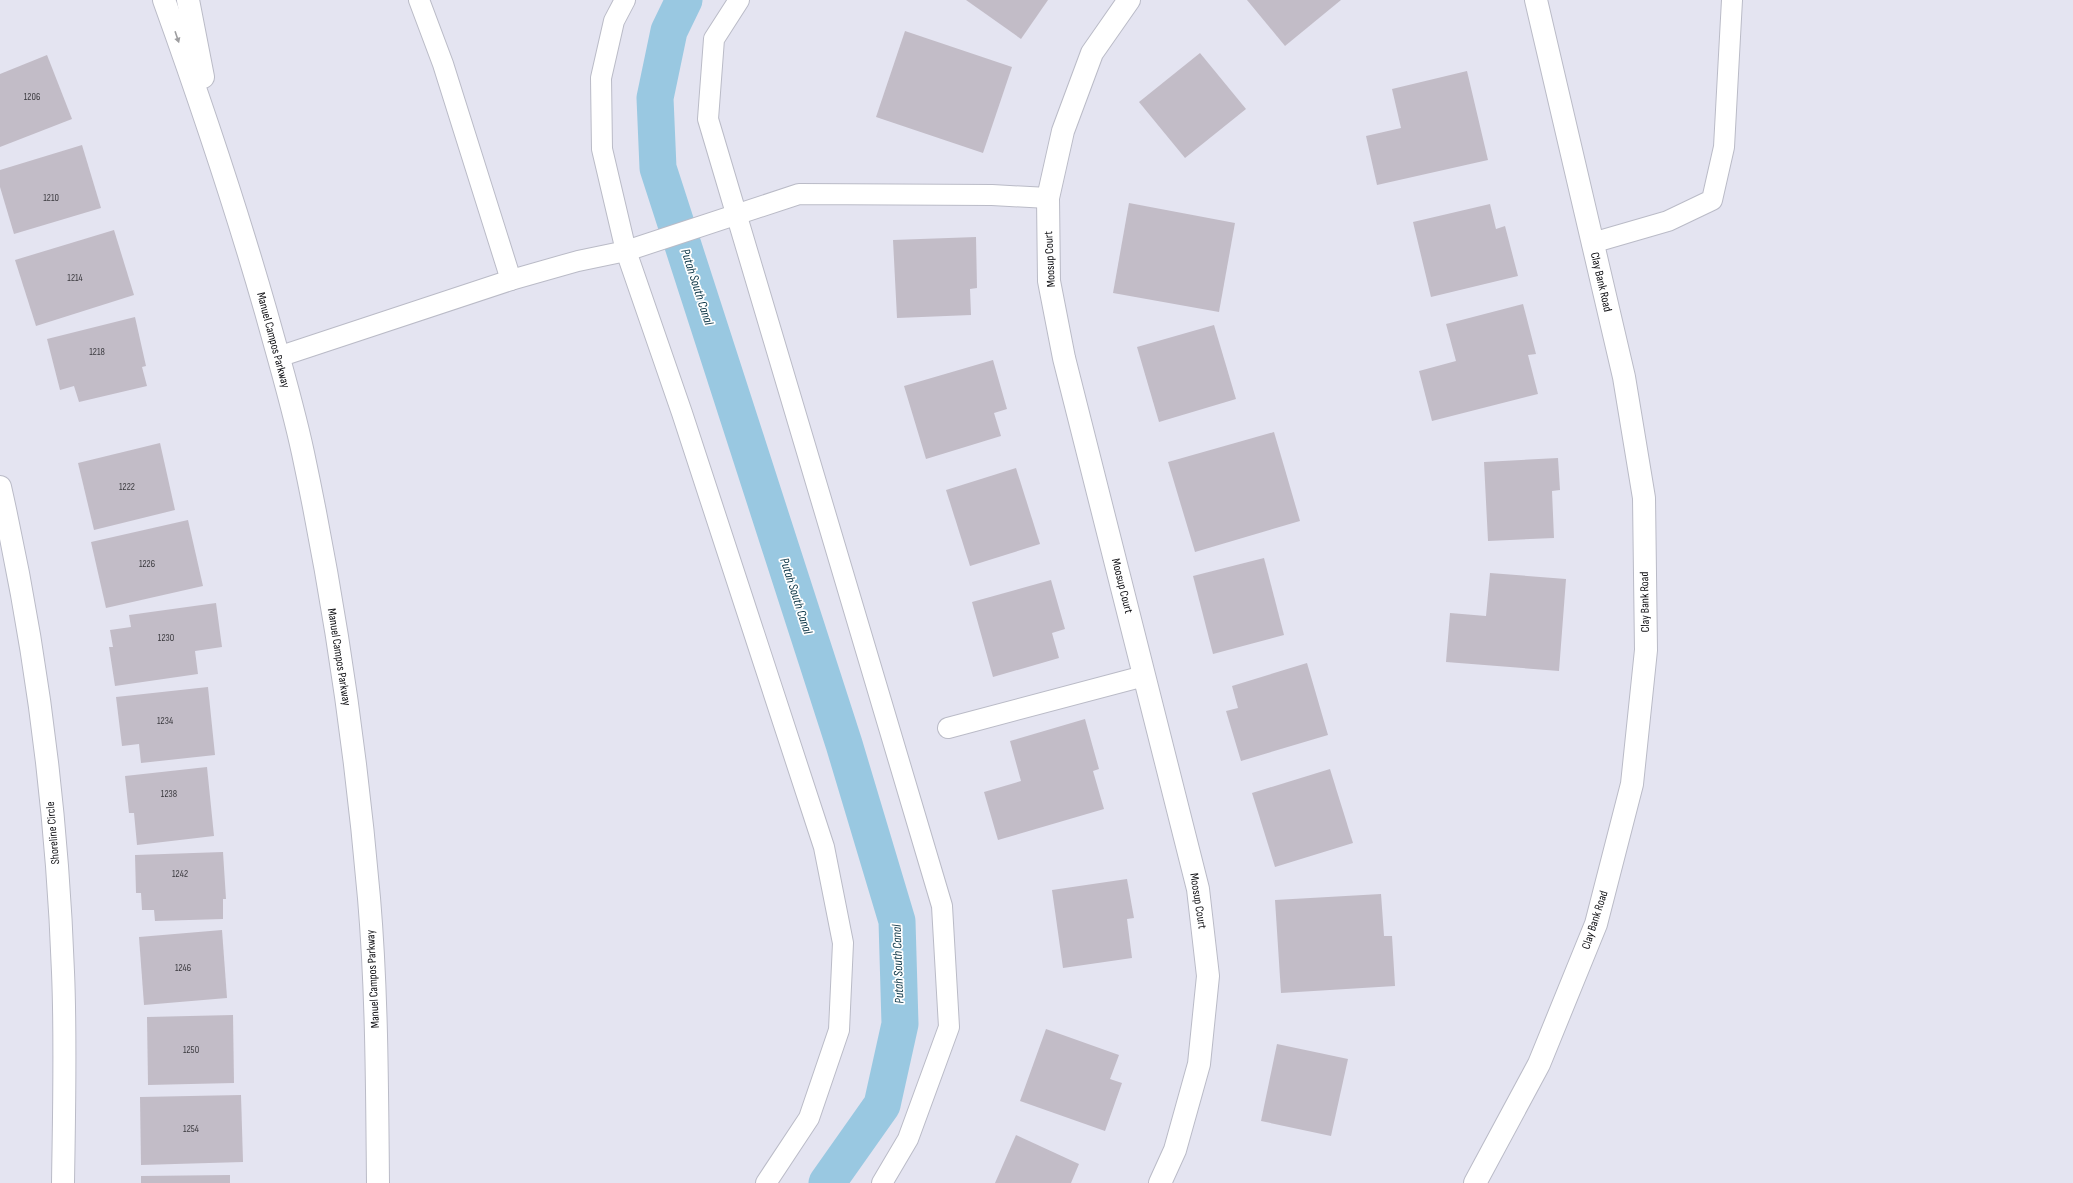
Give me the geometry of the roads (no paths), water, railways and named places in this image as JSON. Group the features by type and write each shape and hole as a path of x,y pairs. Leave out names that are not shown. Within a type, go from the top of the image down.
{"street":[{"name":"Manuel Campos Parkway","path":"164,0 215,145 278,357 302,451 325,570 355,755 371,932 377,1042 378,1183"},
{"name":"Manuel Campos Parkway","path":"188,0 215,145"},
{"name":"Moosup Court","path":"1129,0 1092,53 1063,131 1048,198 1049,281 1064,358 1198,889 1208,976 1199,1064 1174,1150 1160,1183"},
{"name":"Clay Bank Road","path":"1475,1183 1539,1064 1596,924 1632,784 1646,650 1644,498 1624,377 1536,0"},
{"name":"Shoreline Circle","path":"0,487 16,559 42,713 54,841 63,971 64,1183"}],"lane":[{"path":"419,0 443,64 512,280"},
{"path":"625,0 614,21 601,78 602,149 626,251 682,413 824,847 843,943 839,1030 809,1118 766,1183"},
{"path":"739,0 714,39 708,119 942,906 949,1027 908,1139 882,1183"},
{"path":"1592,243 1668,221 1712,200 1724,147 1732,0"},
{"path":"278,357 512,280 578,261 626,251 799,194 992,195 1048,198"},
{"path":"948,728 1144,676"}],"waterway":[{"name":"Putah South Canal","path":"684,0 669,31 655,98 658,168 844,744 897,921 900,1024 882,1105 827,1183"}]}
